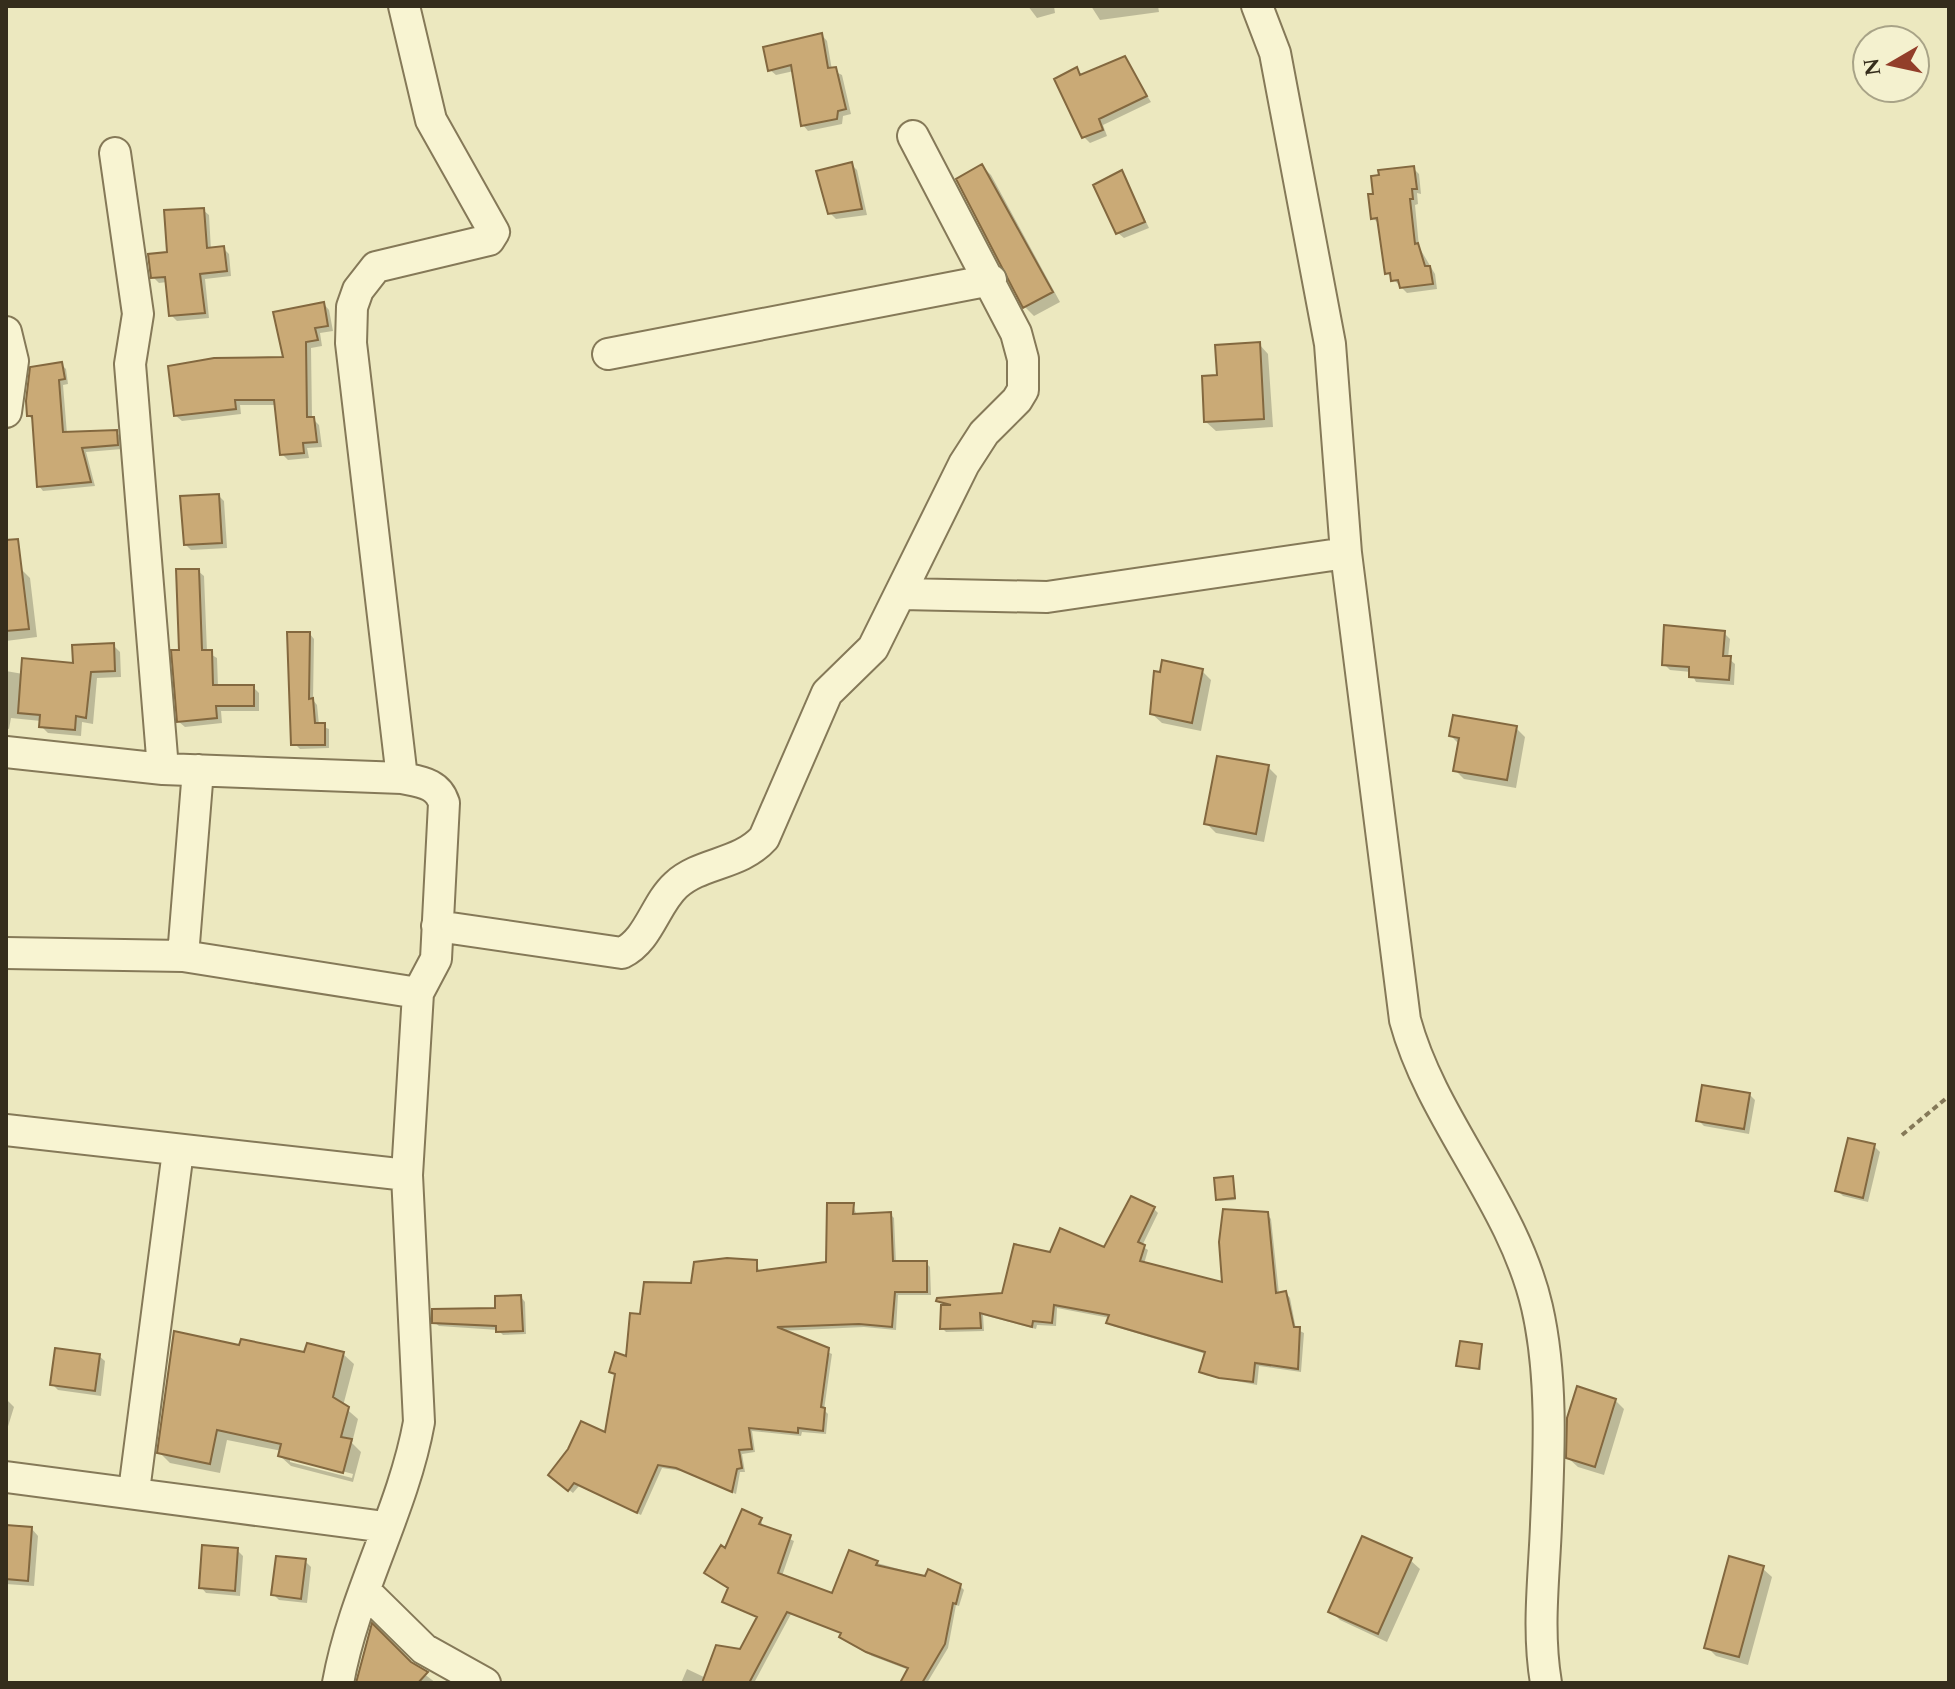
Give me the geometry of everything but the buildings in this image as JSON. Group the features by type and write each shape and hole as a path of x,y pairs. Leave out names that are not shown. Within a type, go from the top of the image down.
{"street":[{"path":"402,778 351,343 352,307 358,290 376,267 489,240 494,232 431,120 404,6"},
{"path":"1257,6 1275,53 1330,344 1346,553 1405,1020 1418,1059 1517,1246 1536,1304 1546,1353 1546,1527 1540,1601 1540,1648 1546,1683"},
{"path":"437,926 612,953 630,949 677,884 744,855 764,838 827,693 873,648 902,594 943,501 964,464 984,433 1023,390 1023,359 1016,333 991,280 913,136"},
{"path":"115,153 138,314 130,364 163,769"},
{"path":"608,354 991,280"},
{"path":"6,332 13,361 6,412"},
{"path":"902,594 1047,597 1346,553"},
{"path":"6,752 163,769 402,778 433,785 441,792 444,803 436,959 418,993 407,1175 419,1422 413,1454 385,1527 338,1683"},
{"path":"183,956 198,770"},
{"path":"6,953 183,956 418,993"},
{"path":"6,1130 407,1175"},
{"path":"134,1491 178,1151"},
{"path":"6,1477 134,1491 385,1527"},
{"path":"365,1591 424,1649 485,1683"}],"path":[{"path":"1902,1135 1949,1096"}]}
